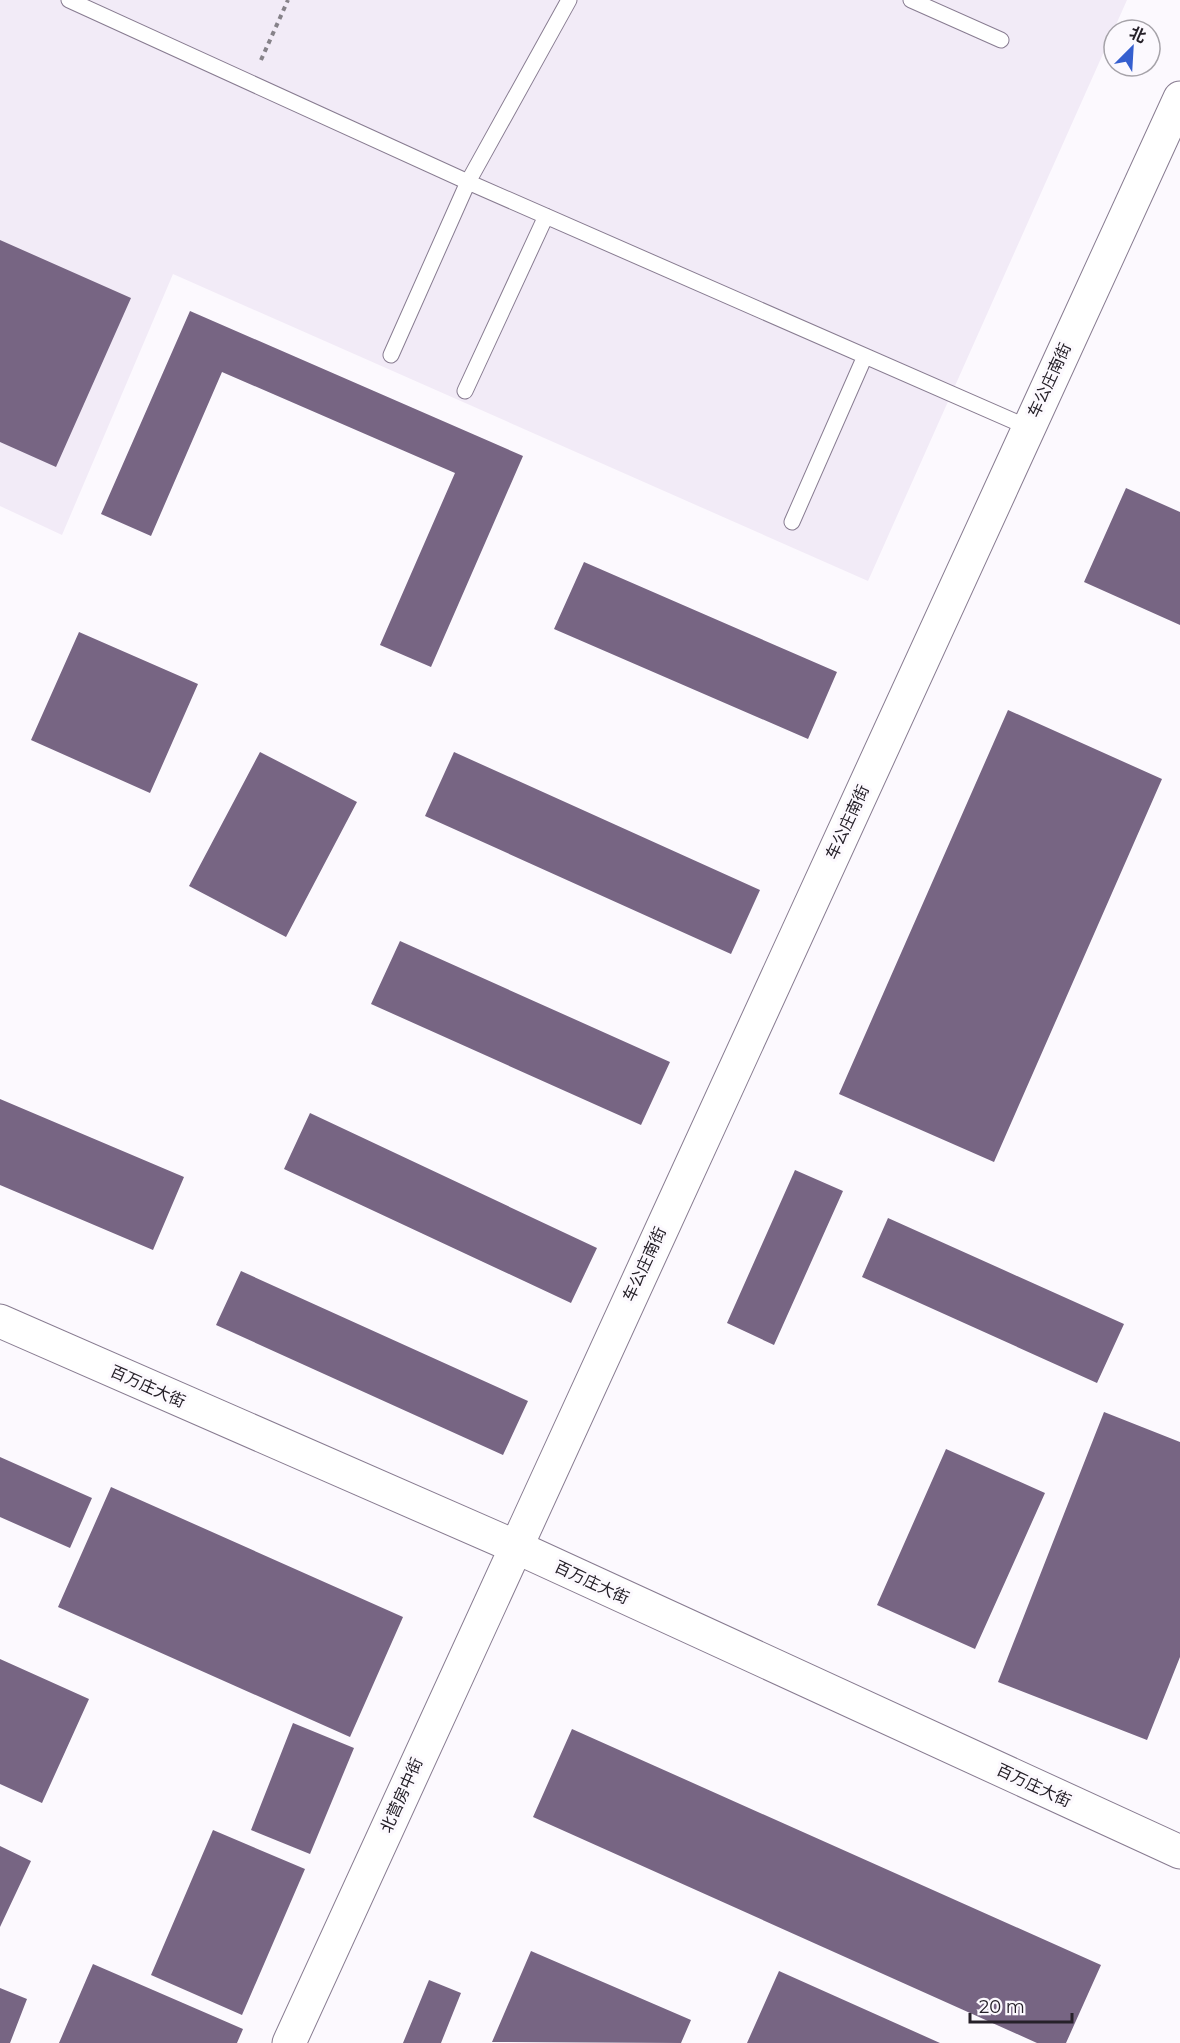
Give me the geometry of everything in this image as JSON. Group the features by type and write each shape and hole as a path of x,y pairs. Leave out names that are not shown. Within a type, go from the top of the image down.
{"street":[{"name":"车公庄南街","path":"514,1546 1180,98"},
{"name":"百万庄大街","path":"0,1322 514,1546 1180,1852"},
{"name":"北营房中街","path":"289,2043 514,1546"}],"lane":[{"path":"69,0 468,182 1027,427"},
{"path":"391,355 468,182 569,0"},
{"path":"911,0 1001,40"},
{"path":"465,391 546,216"},
{"path":"792,522 865,356"}],"path":[{"path":"251,83 288,0"}],"shaded area":[{"path":"0,0 1127,0 1119,18 1102,18 1102,56 868,581 173,274 62,535 0,506"}],"building":[{"path":"0,240 131,298 56,467 0,442"},
{"path":"190,311 523,456 431,667 380,645 455,473 222,372 151,536 101,514"},
{"path":"1126,488 1180,512 1180,625 1084,582"},
{"path":"584,562 837,672 808,739 554,629"},
{"path":"79,632 198,684 150,793 31,740"},
{"path":"1008,710 1162,779 994,1162 839,1094"},
{"path":"260,752 357,802 286,937 189,886"},
{"path":"454,752 760,890 731,954 425,816"},
{"path":"400,941 670,1062 641,1125 371,1004"},
{"path":"0,1099 184,1177 153,1250 0,1185"},
{"path":"310,1113 597,1248 571,1303 284,1169"},
{"path":"795,1170 843,1191 774,1345 727,1323"},
{"path":"888,1218 1124,1324 1097,1383 862,1277"},
{"path":"241,1271 528,1401 503,1455 216,1325"},
{"path":"1104,1412 1180,1442 1180,1657 1147,1740 998,1682"},
{"path":"946,1449 1045,1493 975,1649 877,1605"},
{"path":"0,1457 92,1498 70,1548 0,1517"},
{"path":"111,1487 403,1617 350,1737 58,1607"},
{"path":"0,1659 89,1699 42,1803 0,1784"},
{"path":"293,1723 354,1748 310,1854 251,1830"},
{"path":"572,1729 1101,1965 1066,2043 1037,2043 533,1817"},
{"path":"213,1830 305,1869 242,2015 151,1975"},
{"path":"0,1846 31,1861 0,1927"},
{"path":"531,1951 691,2020 681,2043 492,2042"},
{"path":"93,1964 243,2029 237,2043 59,2043"},
{"path":"779,1971 940,2043 747,2043"},
{"path":"429,1980 461,1993 441,2043 403,2043"},
{"path":"0,1988 27,1999 10,2043 0,2043"}]}
